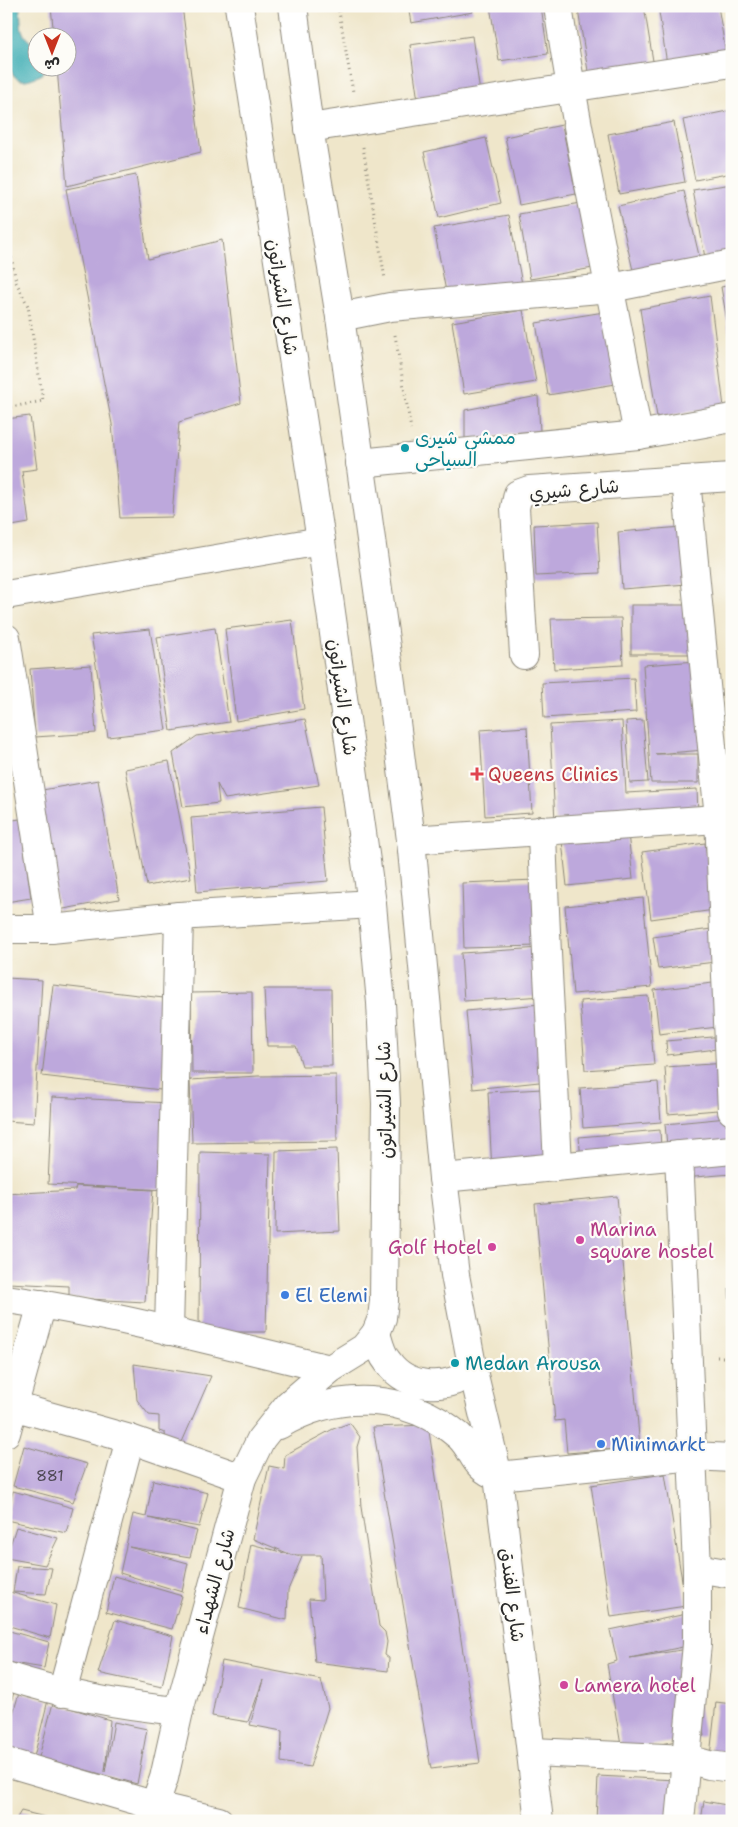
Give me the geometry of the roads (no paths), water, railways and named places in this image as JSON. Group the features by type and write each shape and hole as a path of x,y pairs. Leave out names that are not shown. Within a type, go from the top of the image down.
{"street":[{"name":"شارع الشيراتون","path":"238,6 321,541 372,904 381,1003 386,1103 384,1301 382,1318 376,1333 364,1348 330,1369"},
{"path":"292,6 309,128 340,317 411,840 443,1178 455,1275 473,1371 462,1379 447,1384 430,1385 414,1382 400,1374 388,1363 380,1349 376,1333"},
{"path":"558,6 570,88 611,288 638,435"},
{"path":"309,128 732,63"},
{"path":"340,317 390,307 611,288 732,264"},
{"path":"360,463 638,435 732,418"},
{"name":"شارع شيري","path":"524,655 515,508 518,494 529,490 732,477"},
{"path":"686,480 725,818 732,1111"},
{"path":"6,595 321,541"},
{"path":"6,638 51,929"},
{"path":"411,840 725,818"},
{"path":"542,830 545,928 551,1003 558,1166"},
{"path":"6,929 51,929 180,916 372,904"},
{"path":"169,1331 180,916"},
{"path":"443,1178 732,1150"},
{"path":"679,1155 697,1568 697,1644 680,1821"},
{"path":"6,1299 42,1304 169,1331 330,1369"},
{"path":"6,1433 42,1304"},
{"name":"شارع الشهداء","path":"153,1813 242,1478 261,1440 288,1405 330,1369"},
{"name":"شارع الفندق","path":"473,1371 498,1476 539,1821"},
{"path":"261,1440 280,1424 302,1412 349,1400 373,1400 420,1412 442,1423 461,1438 481,1468 498,1476 693,1456 732,1458"},
{"path":"13,1406 130,1439 242,1478"},
{"path":"62,1693 130,1439"},
{"path":"697,1568 732,1574"},
{"path":"6,1676 62,1693 125,1706 180,1711"},
{"path":"532,1752 687,1759 709,1765 732,1768"},
{"path":"6,1762 153,1813 219,1821"}],"water":[{"path":"6,6 20,6 22,30 28,39 28,78 32,78 21,80 10,69 5,36"}],"place":[{"name":"ممشى شيرى السياحى","path":"405,448"},
{"name":"Queens Clinics","path":"477,774"},
{"name":"Marina square hostel","path":"580,1240"},
{"name":"Golf Hotel","path":"492,1247"},
{"name":"El Elemi","path":"285,1295"},
{"name":"Medan Arousa","path":"455,1363"},
{"name":"Minimarkt","path":"601,1444"},
{"name":"Lamera hotel","path":"564,1685"}]}
